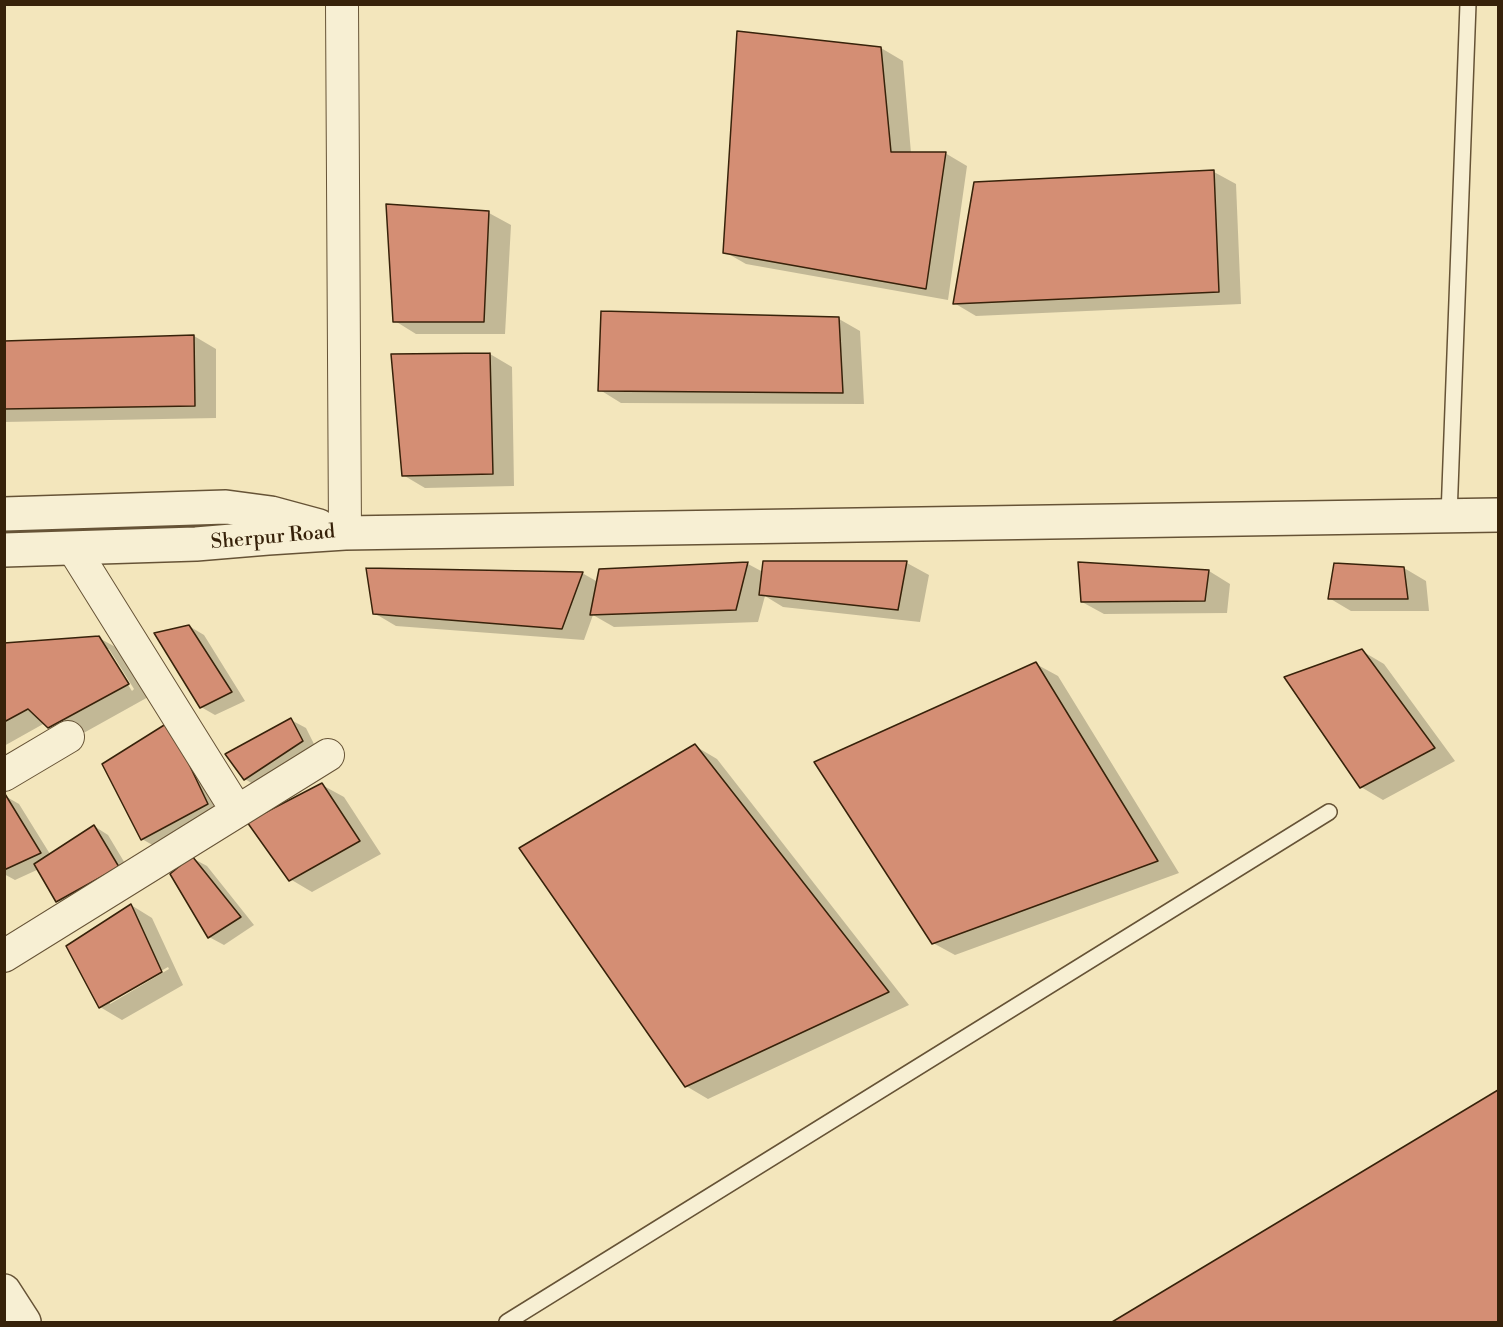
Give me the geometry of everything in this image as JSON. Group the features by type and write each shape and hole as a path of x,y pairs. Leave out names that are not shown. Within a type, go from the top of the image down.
{"street":[{"path":"342,4 345,533 1498,515"},
{"name":"Sherpur Road","path":"4,514 226,507 271,513 345,533"},
{"name":"Sherpur Road","path":"4,550 196,544 345,533"},
{"path":"73,548 237,811"},
{"path":"4,775 68,737"},
{"path":"4,956 328,755"},
{"path":"4,1291 24,1323"}],"lane":[{"path":"1449,516 1468,4"},
{"path":"507,1323 1329,812"}],"building":[{"path":"737,31 881,47 891,152 946,152 926,289 723,253"},
{"path":"1214,170 1219,292 953,304 974,182"},
{"path":"386,204 489,211 484,322 393,322"},
{"path":"601,311 839,317 843,393 598,391"},
{"path":"194,335 195,406 4,409 4,341"},
{"path":"490,353 493,474 402,476 391,354"},
{"path":"763,561 907,561 898,610 759,595"},
{"path":"748,562 736,610 590,615 599,569"},
{"path":"1078,562 1209,570 1205,601 1081,602"},
{"path":"1334,563 1404,567 1408,599 1328,599"},
{"path":"366,568 583,572 562,629 373,614"},
{"path":"189,625 232,692 200,708 154,633"},
{"path":"99,636 129,684 48,728 28,709 4,722 4,643"},
{"path":"1362,649 1435,748 1360,788 1284,677"},
{"path":"1036,662 1158,861 932,944 814,762"},
{"path":"291,718 303,741 244,780 225,754"},
{"path":"169,722 208,804 141,840 102,764"},
{"path":"695,744 889,992 685,1087 519,848"},
{"path":"322,783 360,841 289,881 247,822"},
{"path":"4,794 41,853 4,870"},
{"path":"94,825 119,867 56,902 34,864"},
{"path":"192,856 241,917 208,938 170,874"},
{"path":"131,904 162,972 99,1008 66,946"},
{"path":"1498,1090 1498,1322 1112,1322"}]}
